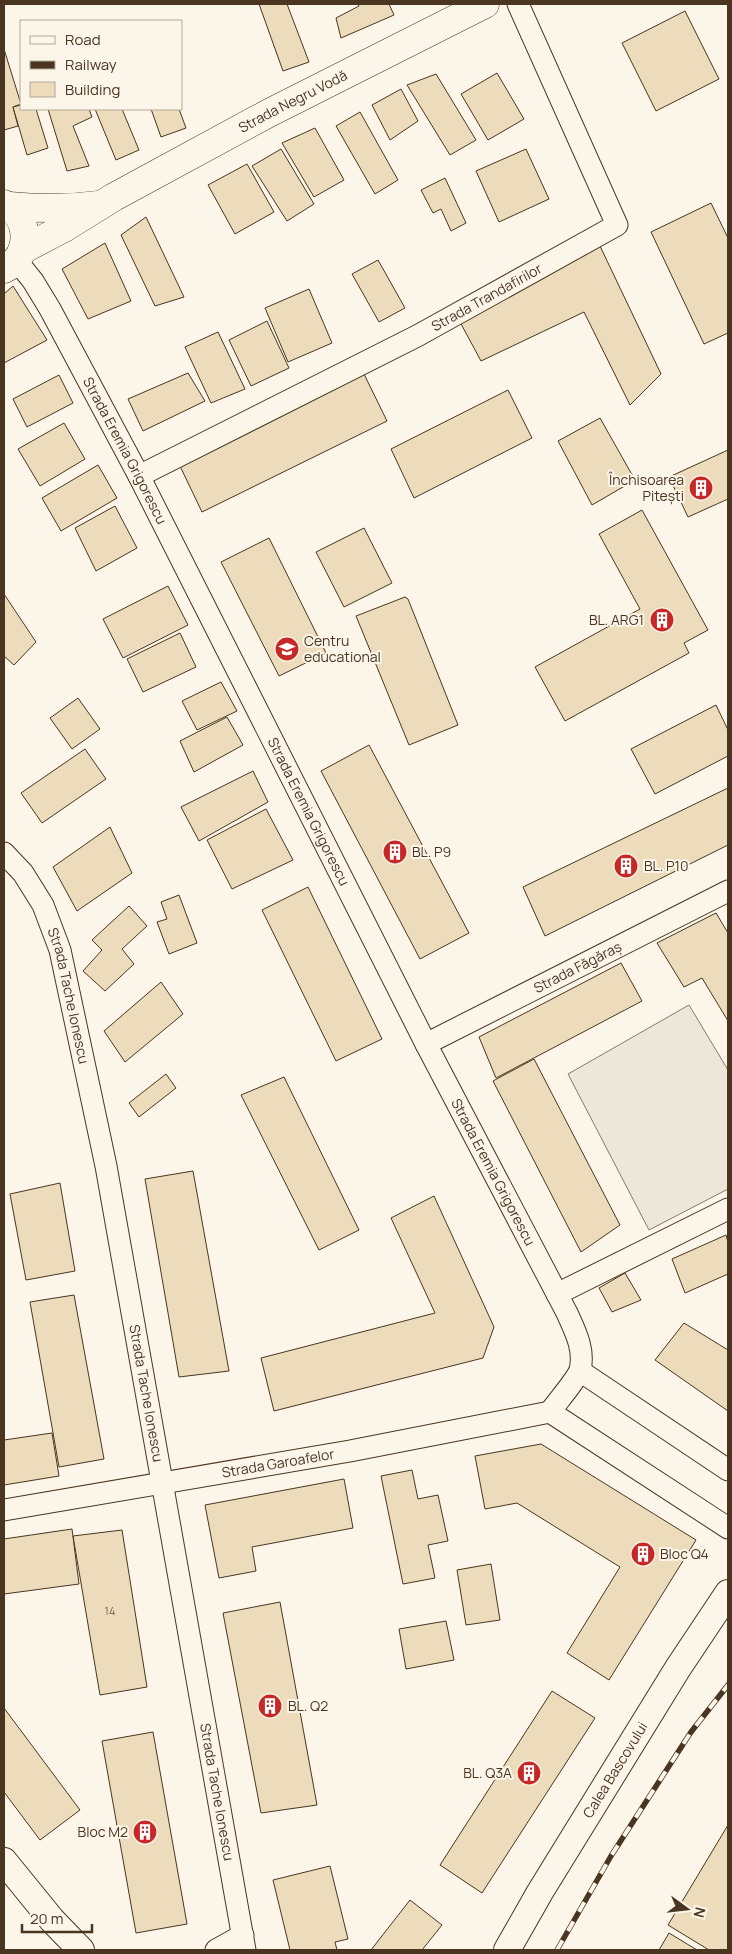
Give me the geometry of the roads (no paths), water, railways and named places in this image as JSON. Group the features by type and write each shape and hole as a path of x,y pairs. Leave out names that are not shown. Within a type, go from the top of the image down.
{"main road":[{"name":"Strada Negru Vodă","path":"14,260 102,204 269,113 485,4"},
{"name":"Strada Negru Vodă","path":"6,205 36,209 73,208 102,204"},
{"path":"6,205 22,221 25,241 14,260"}],"street":[{"name":"Strada Trandafirilor","path":"139,476 417,336 617,226 518,4"},
{"name":"Strada Eremia Grigorescu","path":"14,260 33,282 50,309 139,476 426,1044 557,1294 578,1336 581,1351 580,1371"},
{"name":"Strada Tache Ionescu","path":"4,853 23,873 43,905 60,950 106,1166 161,1484 244,1942"},
{"name":"Strada Făgăraș","path":"426,1044 728,891"},
{"path":"557,1294 728,1209"},
{"path":"728,1470 580,1371 550,1412 728,1528"},
{"name":"Strada Garoafelor","path":"4,1510 360,1450 550,1412"},
{"name":"Calea Bascovului","path":"507,1950 540,1892 673,1676 728,1593"},
{"path":"4,1860 52,1920 81,1950"},
{"path":"216,1950 244,1942"}],"railway":[{"path":"557,1950 611,1856 691,1732 728,1685"}],"place":[{"name":"Închisoarea Pitești","path":"701,488"},
{"name":"BL. ARG1","path":"662,620"},
{"name":"Centru educational","path":"287,649"},
{"name":"BL. P9","path":"395,852"},
{"name":"BL. P10","path":"626,866"},
{"name":"Bloc Q4","path":"643,1554"},
{"name":"BL. Q2","path":"270,1706"},
{"name":"BL. Q3A","path":"529,1773"},
{"name":"Bloc M2","path":"145,1832"}]}
